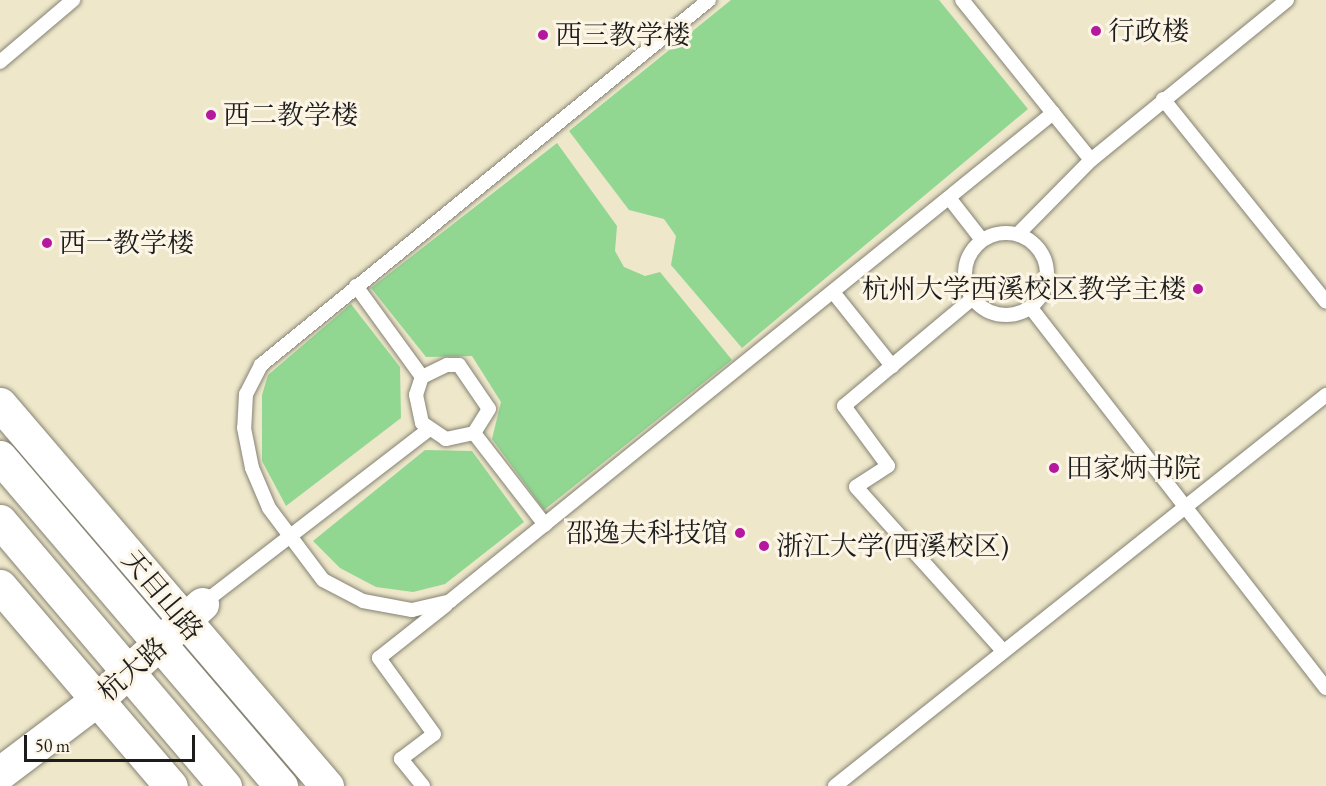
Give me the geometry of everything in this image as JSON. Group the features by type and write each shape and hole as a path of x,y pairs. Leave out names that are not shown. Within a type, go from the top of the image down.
{"main road":[{"name":"天目山路","path":"0,404 194,613 327,786"},
{"name":"天目山路","path":"0,457 281,786"},
{"path":"0,521 225,786"},
{"path":"0,586 171,786"},
{"name":"杭大路","path":"0,773 98,699 194,613"}],"lane":[{"path":"0,62 73,0"},
{"path":"450,602 412,610 363,601 323,580 269,508 252,468 244,428 246,394 261,365 356,285 709,0"},
{"path":"962,0 1091,160"},
{"path":"1018,234 1091,160 1287,0"},
{"path":"1163,99 1326,302"},
{"path":"423,786 401,759 434,734 379,658 950,199 1053,113"},
{"path":"950,199 982,240"},
{"path":"993,234 1018,234 1039,248 1048,274 1046,287 1031,308 1019,314 993,314 973,298 965,274 967,261 982,240 993,234"},
{"path":"356,285 422,377"},
{"path":"833,292 892,366"},
{"path":"973,298 844,406 888,466 856,487 1002,650"},
{"path":"1031,308 1326,688"},
{"path":"447,365 459,365 489,409 474,433 446,439 428,430 422,423 416,395 422,377 447,365"},
{"path":"835,786 1002,650 1185,509 1326,395"},
{"path":"194,613 289,535 428,430"},
{"path":"474,433 545,525"}],"green space":[{"path":"731,0 939,0 1028,109 742,348 671,265 676,236 664,219 629,210 569,131"},
{"path":"557,143 617,226 615,251 624,267 645,276 660,272 732,360 544,510 492,439 501,402 472,356 426,357 371,288"},
{"path":"351,304 400,367 401,418 286,506 262,461 262,395 268,375"},
{"path":"425,450 472,451 524,522 445,584 413,592 376,587 340,568 313,541"}],"place":[{"name":"行政楼","path":"1096,31"},
{"name":"西三教学楼","path":"543,35"},
{"name":"西二教学楼","path":"211,115"},
{"name":"西一教学楼","path":"47,243"},
{"name":"杭州大学西溪校区教学主楼","path":"1198,289"},
{"name":"田家炳书院","path":"1054,468"},
{"name":"邵逸夫科技馆","path":"740,533"},
{"name":"浙江大学(西溪校区)","path":"764,546"}]}
